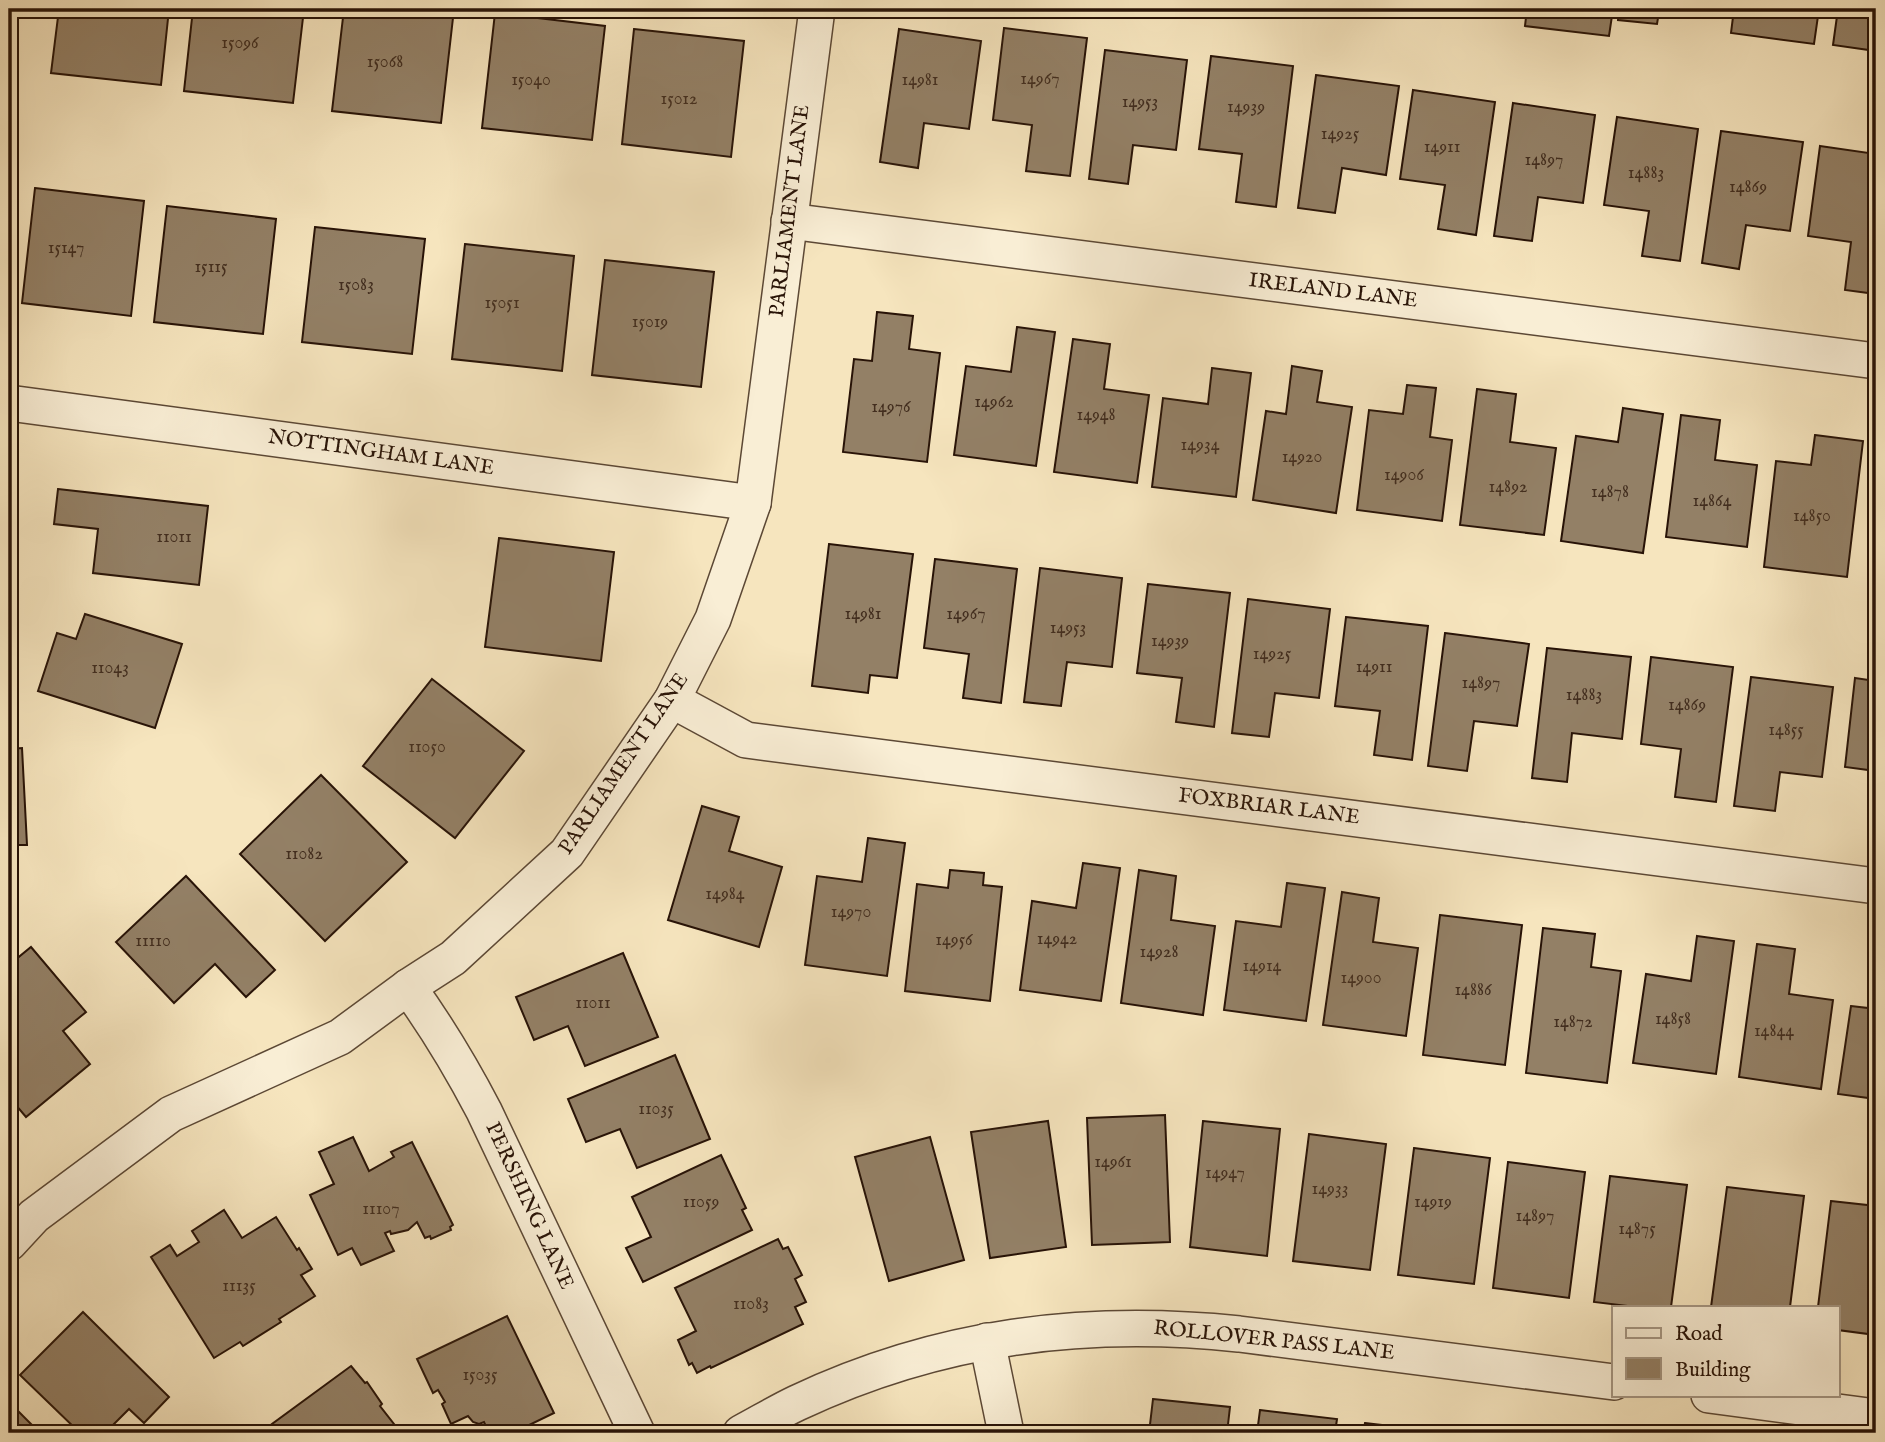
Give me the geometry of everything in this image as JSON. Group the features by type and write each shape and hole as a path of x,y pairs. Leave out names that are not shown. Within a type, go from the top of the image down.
{"street":[{"name":"PARLIAMENT LANE","path":"9,1243 33,1216 171,1114 340,1037 453,958 567,853 671,700 713,620 753,503 817,9"},
{"name":"IRELAND LANE","path":"789,222 1876,361"},
{"name":"NOTTINGHAM LANE","path":"9,403 753,503"},
{"name":"FOXBRIAR LANE","path":"671,700 746,740 1876,886"},
{"name":"PERSHING LANE","path":"408,987 437,1026 462,1068 637,1433"},
{"name":"ROLLOVER PASS LANE","path":"741,1433 797,1403 891,1366 987,1341 1088,1329 1188,1329 1612,1382"},
{"path":"987,1341 1006,1433"},
{"path":"1717,1396 1876,1416"}],"building":[{"path":"59,9 169,9 161,85 51,73"},
{"path":"193,9 304,9 293,103 184,91"},
{"path":"344,9 454,9 441,123 332,111"},
{"path":"1527,9 1613,9 1609,36 1525,26"},
{"path":"1619,9 1704,9 1703,17 1659,12 1657,24 1618,20"},
{"path":"1734,9 1819,9 1814,44 1731,33"},
{"path":"1838,9 1876,9 1876,51 1833,45"},
{"path":"495,13 605,26 592,140 482,128"},
{"path":"1004,28 1087,38 1070,176 1026,171 1032,125 993,120"},
{"path":"634,29 744,41 731,157 622,144"},
{"path":"899,29 981,41 969,129 924,123 918,168 880,162"},
{"path":"1105,50 1187,60 1176,150 1133,145 1128,184 1089,179"},
{"path":"1211,56 1293,66 1276,207 1236,202 1242,154 1199,149"},
{"path":"1316,75 1399,86 1386,175 1342,168 1335,213 1298,208"},
{"path":"1413,90 1495,102 1476,235 1438,229 1445,185 1400,179"},
{"path":"1513,103 1595,115 1583,203 1538,197 1532,241 1494,236"},
{"path":"1617,117 1698,129 1680,261 1642,256 1649,211 1604,205"},
{"path":"1721,131 1803,142 1790,231 1746,225 1739,269 1702,263"},
{"path":"1820,146 1876,154 1876,294 1845,290 1851,242 1808,236"},
{"path":"35,188 144,201 131,316 22,303"},
{"path":"167,206 276,219 263,334 154,322"},
{"path":"315,227 425,239 412,354 302,342"},
{"path":"465,244 574,256 562,371 452,359"},
{"path":"605,260 714,272 701,387 592,375"},
{"path":"877,312 913,316 909,349 940,353 927,462 843,452 854,359 872,361"},
{"path":"1017,327 1055,332 1036,466 954,455 966,366 1011,372"},
{"path":"1073,339 1110,344 1104,389 1149,395 1137,483 1054,472"},
{"path":"1292,366 1322,371 1317,402 1352,407 1336,513 1253,500 1266,411 1286,414"},
{"path":"1212,368 1251,373 1236,497 1152,487 1163,398 1208,404"},
{"path":"1407,385 1436,388 1430,437 1452,440 1442,521 1357,510 1369,410 1403,414"},
{"path":"1477,389 1516,394 1510,442 1556,448 1544,535 1460,525"},
{"path":"1623,408 1663,414 1643,553 1561,541 1576,436 1618,442"},
{"path":"1681,415 1720,420 1715,460 1757,465 1747,547 1666,537"},
{"path":"1815,435 1863,441 1847,577 1764,567 1776,461 1811,465"},
{"path":"58,489 208,506 199,585 93,573 98,529 54,524"},
{"path":"499,538 614,552 601,661 485,647"},
{"path":"829,544 913,554 897,678 870,675 868,693 812,686"},
{"path":"935,559 1017,569 1001,703 963,698 969,654 924,648"},
{"path":"1040,568 1122,578 1112,667 1067,662 1061,706 1024,702"},
{"path":"1148,584 1230,593 1214,727 1176,722 1182,678 1137,673"},
{"path":"1248,599 1330,609 1319,698 1275,693 1269,737 1232,733"},
{"path":"85,614 182,644 155,728 38,691 57,633 76,639"},
{"path":"1346,617 1428,626 1412,760 1374,755 1380,711 1335,706"},
{"path":"1445,633 1529,644 1517,726 1474,721 1467,771 1428,766"},
{"path":"1547,648 1631,657 1622,739 1572,733 1567,782 1532,778"},
{"path":"1651,657 1733,667 1716,802 1675,797 1681,749 1641,744"},
{"path":"1751,677 1833,687 1822,777 1780,772 1775,811 1734,806"},
{"path":"1855,678 1876,681 1876,771 1845,767"},
{"path":"432,679 524,751 455,838 363,766"},
{"path":"22,748 27,845 9,845 9,749"},
{"path":"321,775 407,862 325,941 240,854"},
{"path":"702,806 739,817 729,851 782,867 759,947 668,920"},
{"path":"868,838 905,843 887,976 805,965 817,876 862,882"},
{"path":"1083,863 1120,868 1101,1001 1020,990 1032,901 1076,908"},
{"path":"950,870 984,873 983,885 1002,887 990,1001 905,991 917,884 948,888"},
{"path":"1139,870 1176,876 1171,920 1215,926 1203,1015 1121,1003"},
{"path":"186,876 275,970 246,997 215,964 174,1003 116,942"},
{"path":"1287,883 1325,888 1306,1021 1224,1010 1236,921 1281,927"},
{"path":"1342,892 1379,898 1373,942 1418,948 1406,1036 1323,1025"},
{"path":"1440,915 1522,925 1505,1065 1423,1055"},
{"path":"1543,928 1595,934 1591,967 1621,971 1607,1083 1526,1073"},
{"path":"1697,936 1734,941 1716,1074 1633,1063 1646,974 1691,981"},
{"path":"1757,944 1795,949 1789,994 1833,1000 1821,1089 1739,1077"},
{"path":"31,947 86,1012 63,1031 90,1064 26,1117 9,1097 9,965"},
{"path":"623,953 658,1037 585,1066 568,1026 534,1040 516,997"},
{"path":"1851,1006 1876,1009 1876,1099 1838,1094"},
{"path":"675,1055 710,1139 637,1168 620,1129 586,1142 568,1099"},
{"path":"1165,1115 1170,1242 1092,1245 1087,1118"},
{"path":"1048,1121 1066,1247 990,1258 971,1132"},
{"path":"1203,1121 1280,1129 1267,1256 1190,1247"},
{"path":"1309,1134 1386,1144 1370,1270 1293,1261"},
{"path":"353,1137 369,1171 394,1157 391,1152 412,1142 453,1225 451,1230 431,1239 430,1236 425,1238 417,1222 408,1230 385,1233 394,1251 361,1265 352,1248 338,1255 310,1195 334,1184 319,1152"},
{"path":"930,1137 964,1260 889,1281 855,1157"},
{"path":"1414,1148 1490,1158 1474,1284 1398,1275"},
{"path":"721,1155 746,1208 742,1210 752,1230 643,1282 626,1248 651,1237 632,1197"},
{"path":"1508,1162 1585,1172 1569,1298 1493,1288"},
{"path":"1610,1176 1687,1185 1671,1306 1628,1306 1594,1302"},
{"path":"1727,1187 1804,1196 1790,1306 1711,1306"},
{"path":"1831,1201 1876,1206 1876,1335 1840,1330 1840,1306 1818,1306"},
{"path":"224,1210 242,1238 276,1217 312,1269 301,1275 315,1296 243,1346 240,1342 214,1358 151,1257 170,1245 177,1256 199,1242 192,1231"},
{"path":"778,1239 783,1249 788,1247 802,1275 795,1279 806,1302 795,1307 803,1324 697,1373 692,1363 689,1365 678,1340 696,1331 675,1288"},
{"path":"83,1312 169,1397 144,1423 129,1409 105,1433 80,1433 20,1375"},
{"path":"507,1316 554,1413 525,1427 528,1433 489,1433 484,1422 473,1422 468,1416 451,1424 442,1404 445,1402 438,1390 433,1393 417,1359"},
{"path":"351,1366 365,1383 367,1382 382,1404 380,1406 401,1433 279,1433 272,1424"},
{"path":"1153,1399 1230,1407 1227,1433 1149,1433"},
{"path":"9,1402 40,1433 9,1433"},
{"path":"1260,1410 1337,1419 1335,1433 1257,1433"},
{"path":"1365,1423 1441,1432 1441,1433 1363,1433"}]}
